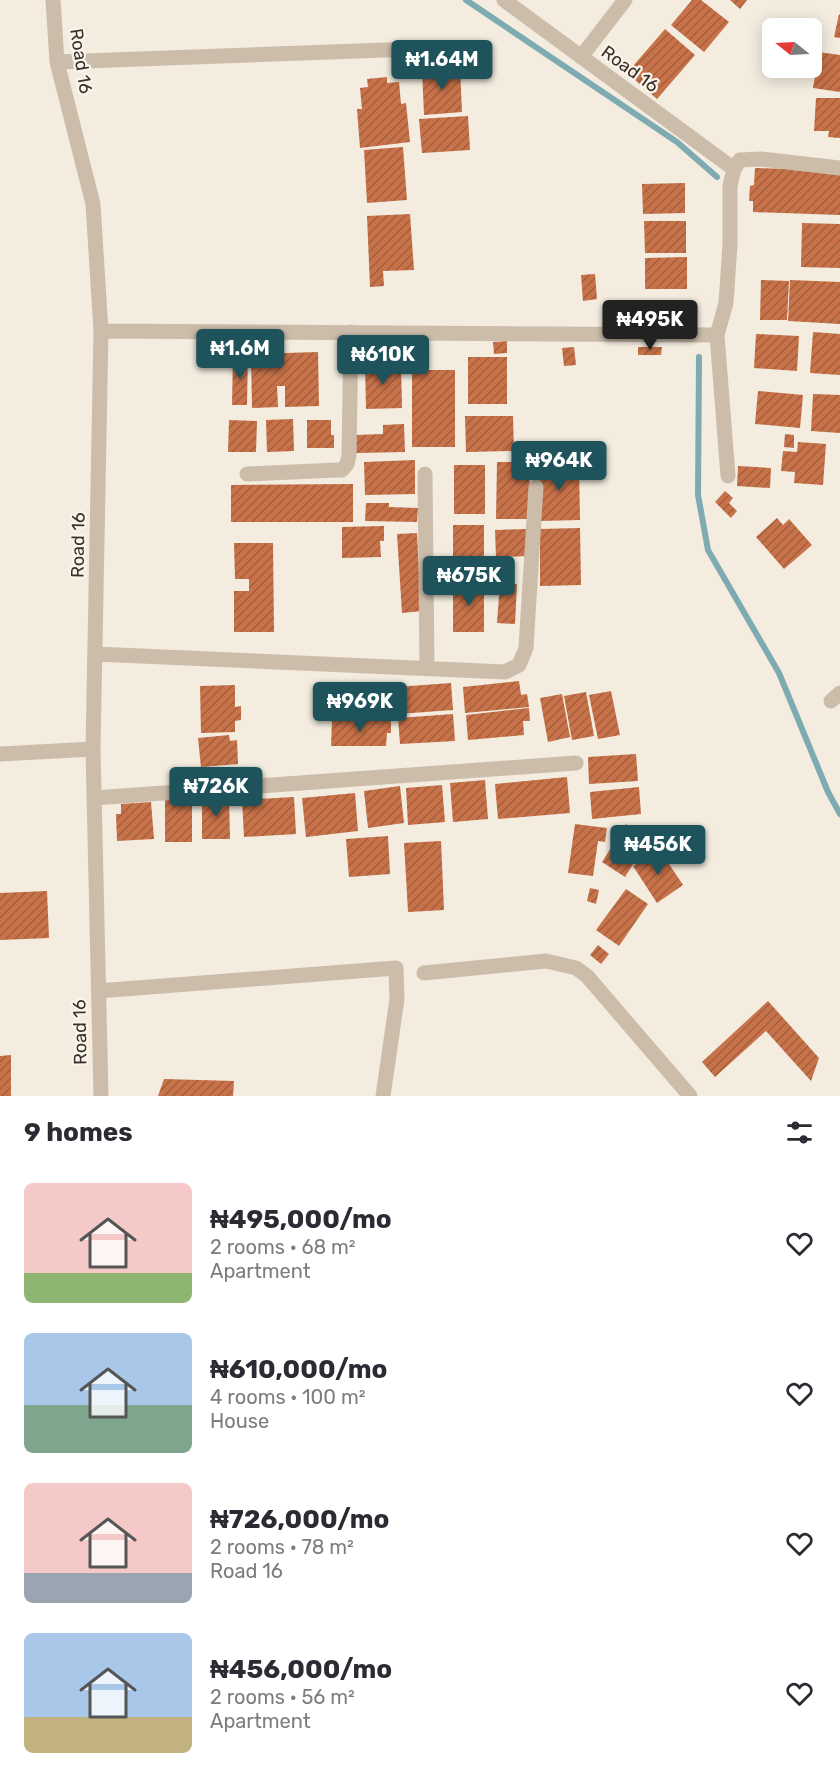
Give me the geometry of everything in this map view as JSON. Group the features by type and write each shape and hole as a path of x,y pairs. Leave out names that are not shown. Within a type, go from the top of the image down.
{"street":[{"name":"Road 16","path":"53,0 57,62 93,204 101,331 93,749 101,1096"},
{"name":"Road 16","path":"504,0 734,169"},
{"path":"581,57 625,0"},
{"path":"57,62 440,48"},
{"path":"729,476 717,335 726,303 730,244 729,207 734,169 740,160 761,159 840,168"},
{"path":"101,331 717,335"},
{"path":"247,474 342,470 347,464 351,332"},
{"path":"425,474 427,669"},
{"path":"95,654 505,672 519,665 526,648 536,488"},
{"path":"0,754 93,749"},
{"path":"94,798 576,763"},
{"path":"424,973 546,961 576,968 587,976 690,1096"},
{"path":"98,991 396,968 397,999 384,1096"}],"building":[{"path":"692,0 701,0 729,22 704,52 671,25"},
{"path":"730,0 747,0 740,9"},
{"path":"840,15 840,38 834,37"},
{"path":"665,29 695,55 657,99 627,73"},
{"path":"822,52 840,55 840,92 813,88 815,78 822,78"},
{"path":"460,68 462,112 424,115 422,70"},
{"path":"387,77 387,83 399,82 401,104 406,103 410,142 360,148 357,109 362,109 360,88 368,87 367,79"},
{"path":"816,98 840,98 840,138 828,137 829,131 814,131"},
{"path":"468,116 470,150 422,153 419,119"},
{"path":"403,147 407,200 367,203 364,150"},
{"path":"755,168 840,170 840,215 753,212 753,201 749,201 750,186 754,185"},
{"path":"685,183 685,213 643,214 642,184"},
{"path":"410,214 414,270 383,271 384,286 370,287 367,216"},
{"path":"644,221 686,221 686,253 645,253"},
{"path":"802,223 840,224 840,268 801,267"},
{"path":"687,257 687,289 645,289 645,258"},
{"path":"595,274 597,299 583,301 581,275"},
{"path":"761,280 789,281 787,320 760,320"},
{"path":"790,280 840,282 840,324 788,321"},
{"path":"813,332 840,334 840,375 810,373"},
{"path":"756,334 799,336 797,371 754,368"},
{"path":"507,341 507,353 494,354 493,342"},
{"path":"574,347 576,365 564,366 562,348"},
{"path":"638,347 662,347 661,355 638,355"},
{"path":"318,352 319,406 285,407 285,386 277,386 278,407 252,408 251,354"},
{"path":"233,354 248,354 247,405 232,405"},
{"path":"468,357 507,357 507,404 468,404"},
{"path":"401,363 402,408 366,409 365,364"},
{"path":"412,370 455,370 455,447 412,447"},
{"path":"758,391 803,395 800,428 755,424"},
{"path":"813,394 840,395 840,433 811,431"},
{"path":"465,416 513,416 514,451 466,452"},
{"path":"293,419 294,451 267,452 266,420"},
{"path":"229,420 257,421 256,452 228,452"},
{"path":"307,420 331,420 334,448 307,448"},
{"path":"404,424 405,452 356,453 356,435 383,434 383,425"},
{"path":"785,434 794,435 794,448 784,447"},
{"path":"798,442 826,444 823,485 794,483 795,472 781,471 783,451 797,452"},
{"path":"415,460 415,494 365,495 364,462"},
{"path":"497,462 530,462 529,519 496,519"},
{"path":"539,463 579,463 580,520 540,521"},
{"path":"454,465 485,465 485,514 454,514"},
{"path":"738,466 771,468 770,488 737,486"},
{"path":"353,484 353,522 231,522 231,485"},
{"path":"725,491 733,498 729,503 737,511 731,518 715,502"},
{"path":"366,503 389,503 389,507 418,508 417,522 365,521"},
{"path":"777,518 783,525 789,519 812,545 784,569 756,537"},
{"path":"453,525 484,525 484,574 453,574"},
{"path":"384,526 384,541 380,541 381,557 342,558 342,527"},
{"path":"580,528 581,585 540,586 540,529"},
{"path":"529,529 530,556 496,557 495,530"},
{"path":"417,533 421,611 402,613 397,534"},
{"path":"234,543 273,543 274,632 234,632 234,591 249,591 249,579 235,579"},
{"path":"453,582 484,582 484,632 453,632"},
{"path":"500,583 517,584 515,624 497,623"},
{"path":"519,681 521,695 527,694 529,707 465,713 463,687"},
{"path":"451,683 453,710 398,714 397,687"},
{"path":"235,685 235,707 241,706 241,720 235,721 235,732 201,733 200,686"},
{"path":"334,686 389,686 388,703 391,703 391,714 329,713 329,697 334,697"},
{"path":"611,691 620,735 598,739 589,695"},
{"path":"586,692 594,736 572,740 564,696"},
{"path":"562,694 570,737 548,742 540,698"},
{"path":"529,708 530,721 523,721 524,735 468,740 466,715"},
{"path":"453,714 455,741 400,744 398,718"},
{"path":"332,719 391,720 391,733 387,733 386,746 331,746"},
{"path":"229,735 230,741 237,740 238,764 201,767 198,738"},
{"path":"636,754 638,781 589,784 588,757"},
{"path":"567,777 570,813 498,819 495,784"},
{"path":"485,780 488,819 453,822 450,783"},
{"path":"442,785 445,822 408,825 406,788"},
{"path":"400,786 404,823 368,828 364,791"},
{"path":"639,787 641,814 592,819 590,792"},
{"path":"355,793 358,831 306,837 302,798"},
{"path":"202,796 229,796 230,839 202,839"},
{"path":"294,797 296,834 244,837 242,800"},
{"path":"165,799 192,799 192,842 165,842"},
{"path":"151,802 154,839 117,841 116,814 121,814 121,804"},
{"path":"575,824 607,828 605,842 598,841 593,876 568,873"},
{"path":"626,824 649,839 625,877 602,862"},
{"path":"388,836 390,874 349,877 346,839"},
{"path":"441,841 444,910 408,912 404,843"},
{"path":"659,849 683,885 657,903 633,866"},
{"path":"590,888 599,890 596,904 587,901"},
{"path":"626,889 648,904 619,946 596,930"},
{"path":"47,891 49,938 0,940 0,893"},
{"path":"598,945 609,954 601,964 590,955"},
{"path":"768,1001 819,1058 811,1081 766,1031 715,1077 702,1062"},
{"path":"11,1055 11,1096 0,1096 0,1056"},
{"path":"164,1079 234,1081 233,1096 158,1096"}],"waterway":[{"path":"466,0 677,142 717,177"},
{"path":"699,357 698,495 708,550 779,673 828,792 840,814"}]}
